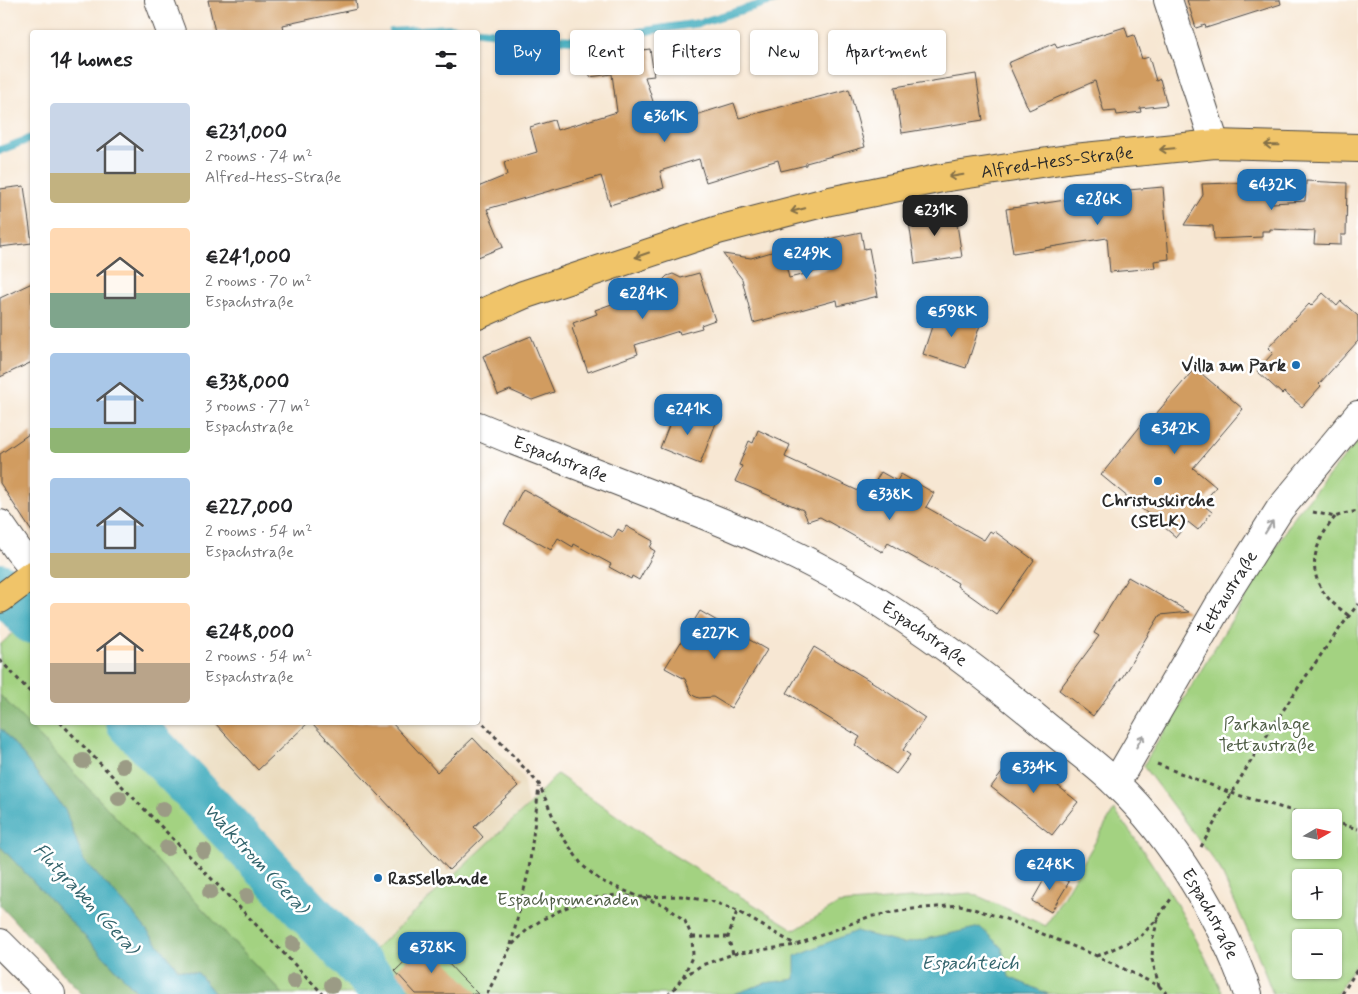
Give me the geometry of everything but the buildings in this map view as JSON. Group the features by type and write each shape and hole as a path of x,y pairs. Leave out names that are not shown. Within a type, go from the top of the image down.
{"main road":[{"name":"Alfred-Hess-Straße","path":"480,314 522,295 718,230 830,201 942,178 1074,158 1216,144 1358,148"},
{"path":"0,599 30,575"}],"street":[{"path":"159,0 170,30"},
{"path":"1168,0 1216,144"},
{"name":"Tettaustraße","path":"1116,783 1219,605 1280,509 1358,415"},
{"name":"Espachstraße","path":"480,427 725,522 779,547 834,575 880,603 1000,687 1116,783 1154,824 1198,889 1223,935 1248,994"},
{"path":"0,524 18,550 30,572"},
{"path":"0,943 51,994"}],"path":[{"path":"1280,509 1305,510 1335,518"},
{"path":"1349,616 1332,603 1320,587 1314,570 1315,552 1324,530 1335,518 1358,511"},
{"path":"1199,852 1231,793 1321,653 1358,604"},
{"path":"0,660 30,692"},
{"path":"480,720 539,784 560,833 582,865 601,881 665,906 684,921 692,937 693,955 684,977 669,994"},
{"path":"63,725 323,994"},
{"path":"1133,755 1231,793 1292,811"},
{"path":"487,994 511,946 529,869 539,784"},
{"path":"1342,824 1358,829"},
{"path":"511,946 527,930 542,919 580,902 617,895 640,897 682,896 714,902 737,911 796,945"},
{"path":"1097,956 1140,937 1160,916 1173,895"},
{"path":"684,977 702,966 733,954 796,945 868,917 913,909 960,905 1003,918 1097,956 1159,986 1167,994"},
{"path":"733,954 728,936 737,911"},
{"path":"1159,986 1152,960 1153,938 1160,916"},
{"path":"692,937 728,936"},
{"path":"1342,994 1358,968"}],"shaded area":[{"name":"Rasselbande","path":"169,725 473,725 523,777 528,806 374,950 163,731"}],"green space":[{"name":"Parkanlage Tettaustraße","path":"1358,441 1358,959 1337,994 1273,994 1254,945 1219,867 1143,766 1296,514"},
{"path":"30,605 30,641 18,628 17,618"},
{"path":"18,628 30,641 30,725 111,725 367,994 283,994 0,695 0,645"},
{"path":"0,695 283,994 215,994 198,973 178,969 133,913 84,861 65,810 0,728"},
{"path":"111,725 157,725 414,994 367,994"},
{"name":"Espachpromenaden","path":"557,774 670,853 795,930 838,904 971,893 1046,926 1114,810 1174,899 1200,946 1223,994 414,994 374,950 528,806"},
{"path":"0,846 139,994 82,994 0,905"}],"water":[{"name":"Flutgraben (Gera)","path":"0,728 65,810 84,861 133,913 178,969 198,973 215,994 139,994 0,846"},
{"name":"Espachteich","path":"980,927 1002,948 1009,977 1048,994 734,994 765,983 795,979 795,956 856,931 903,944"}],"waterway":[{"path":"480,31 580,41 699,23 775,0"},
{"path":"420,30 448,28 468,30"},
{"path":"0,150 30,139"},
{"name":"Walkstrom (Gera)","path":"0,586 30,619"},
{"name":"Walkstrom (Gera)","path":"132,725 386,994"}],"place":[{"name":"Villa am Park","path":"1296,365"},
{"name":"Christuskirche (SELK)","path":"1158,481"},
{"name":"Rasselbande","path":"378,878"}]}
